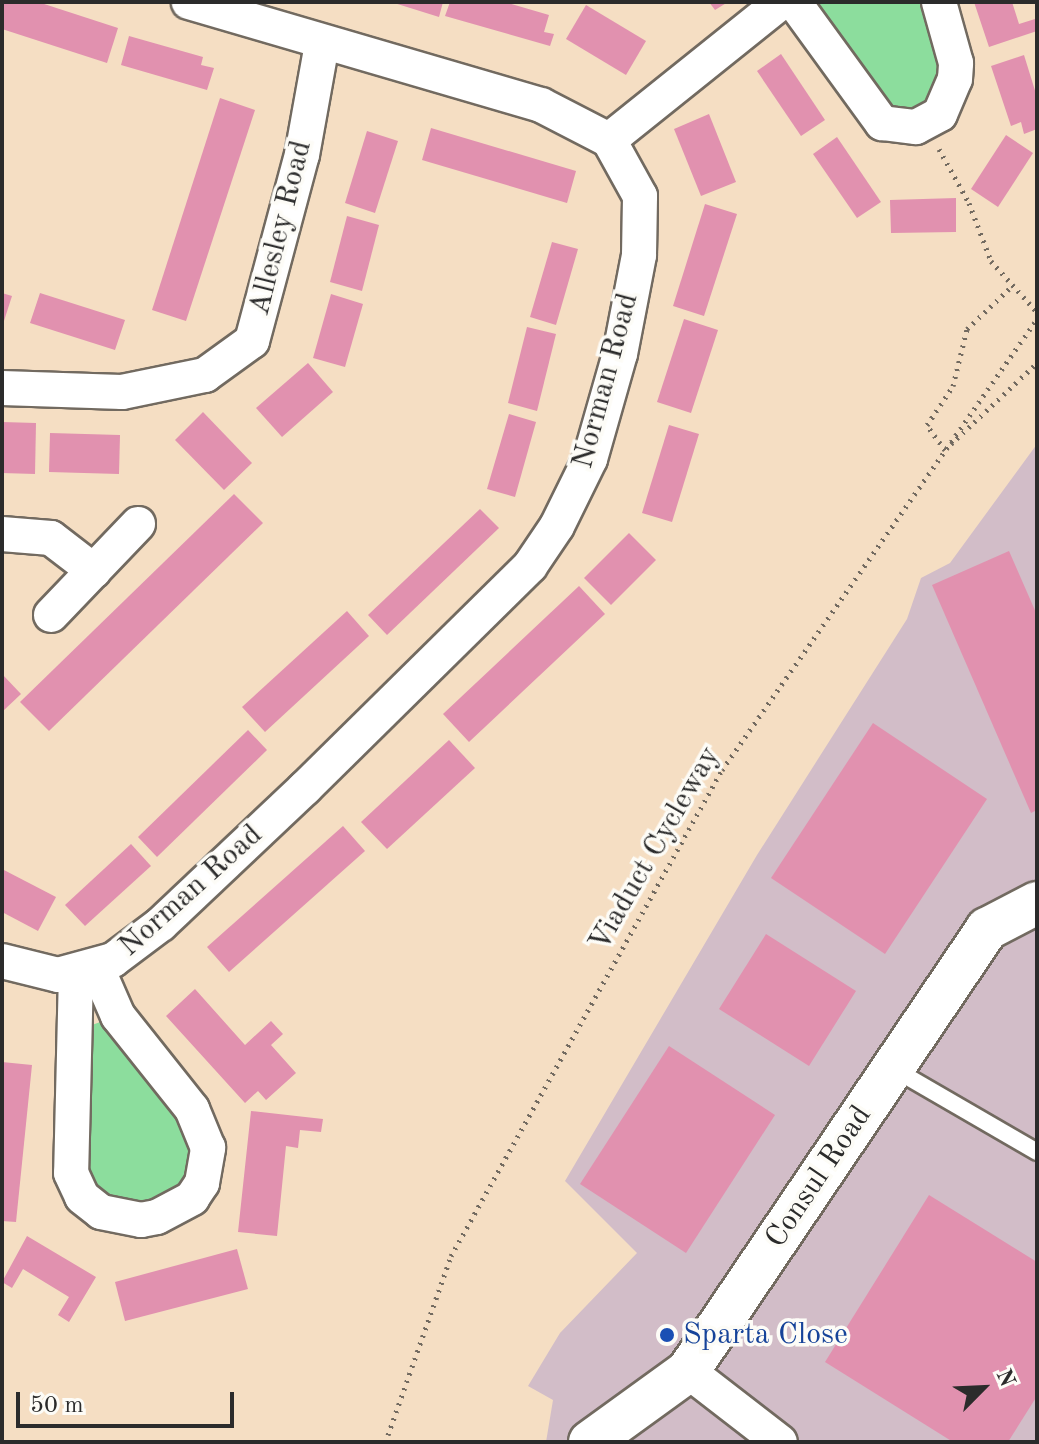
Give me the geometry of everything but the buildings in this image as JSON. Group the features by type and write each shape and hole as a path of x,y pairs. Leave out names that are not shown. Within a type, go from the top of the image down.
{"street":[{"name":"Norman Road","path":"86,970 161,924 530,566 557,526 590,459 620,354 639,255 640,196 609,140 589,125 541,105 322,44 189,2"},
{"path":"609,140 781,2"},
{"path":"794,2 882,123 926,123 948,104 956,63 939,2"},
{"name":"Allesley Road","path":"2,388 135,389 205,375 252,341 302,155 322,44"},
{"path":"51,615 138,524"},
{"path":"2,534 51,538 94,571"},
{"name":"Consul Road","path":"590,1442 688,1371 987,929 1037,903"},
{"path":"2,961 38,973 86,970"},
{"name":"Norman Road","path":"86,970 118,1016 192,1109 205,1138 202,1183 180,1209 157,1217 141,1220 101,1212 82,1197 71,1173 86,970"},
{"path":"688,1371 780,1442"}],"lane":[{"path":"892,1069 1037,1152"}],"path":[{"path":"926,123 969,203 991,261 1010,288 1037,312"},
{"path":"1010,288 967,329 953,386 927,425 945,450 1037,363"},
{"name":"Viaduct Cycleway","path":"390,1442 388,1435 451,1256 707,798 1037,319"}],"shaded area":[{"path":"1037,444 1037,1442 546,1442 553,1400 528,1386 560,1333 637,1253 565,1181 757,855 907,619 921,578 950,563"}],"green space":[{"path":"817,2 922,2 939,69 931,100 915,111 897,110 882,101"},
{"path":"103,1021 189,1126 198,1156 177,1193 148,1206 105,1196 86,1177 81,1148 92,1025"}],"place":[{"name":"Sparta Close","path":"667,1335"}]}
